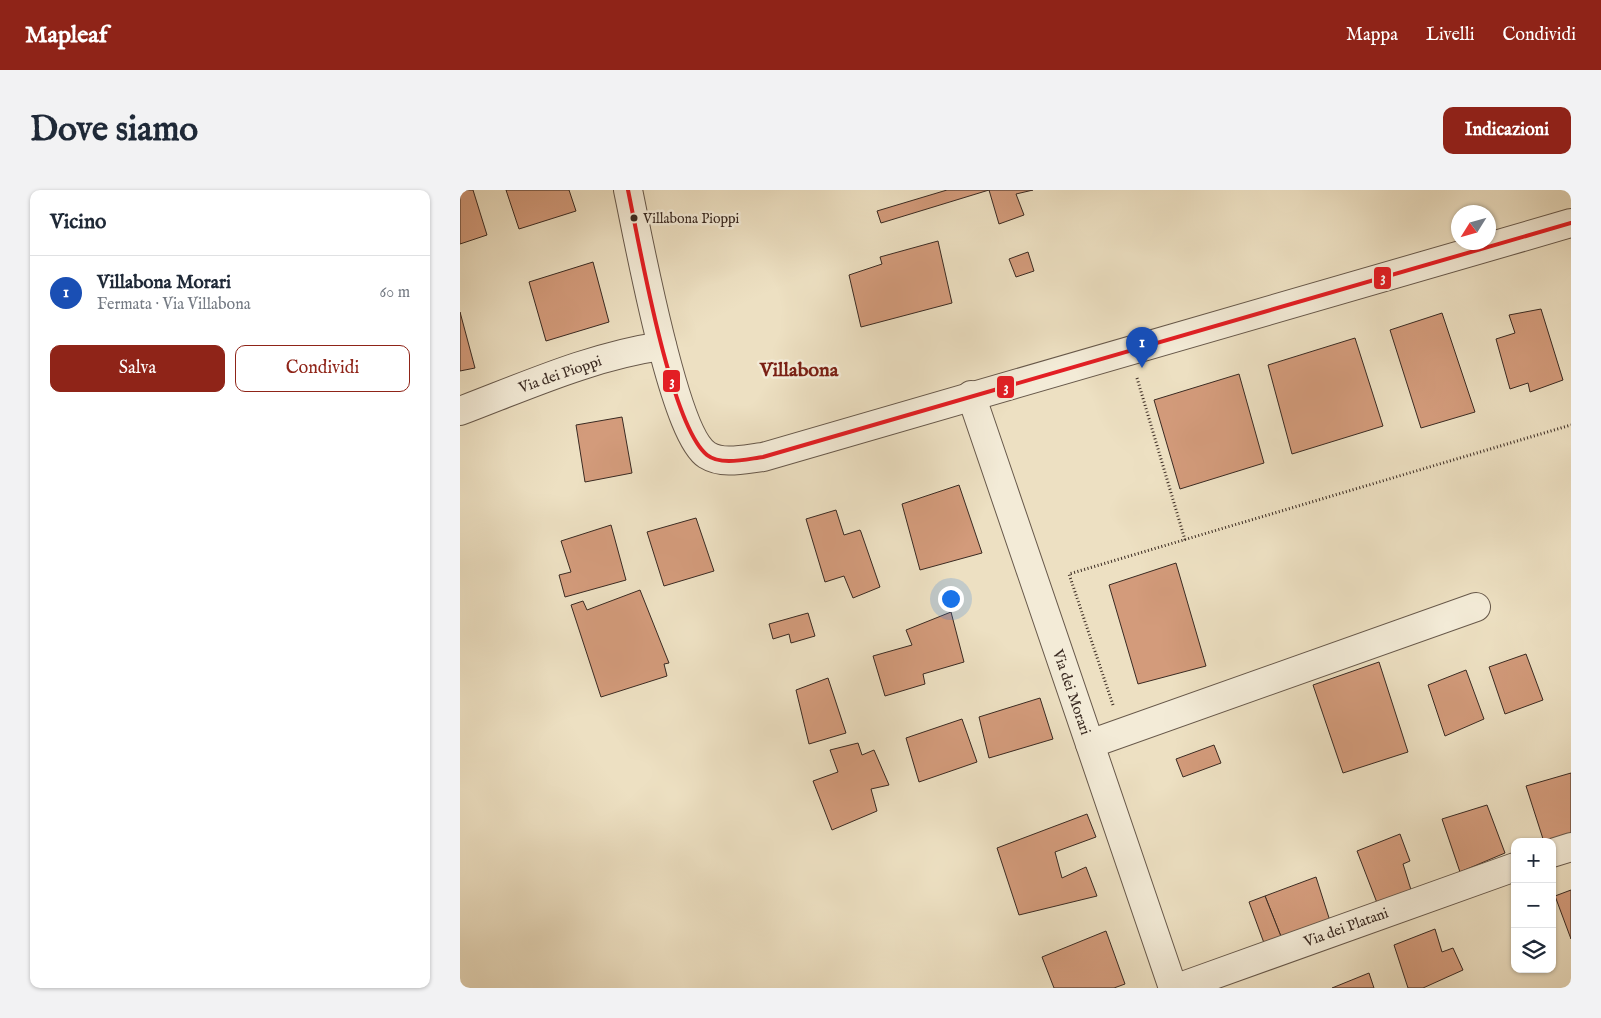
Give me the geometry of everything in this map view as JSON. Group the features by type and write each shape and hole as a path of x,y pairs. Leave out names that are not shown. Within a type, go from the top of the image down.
{"street":[{"path":"628,190 662,346 688,430 707,455 727,461 763,457 971,395 1571,223"},
{"name":"Via dei Pioppi","path":"460,411 560,372 616,355 662,346"},
{"name":"Via dei Morari","path":"971,395 1175,988"},
{"path":"1089,740 1476,608"},
{"path":"1556,852 1571,846"},
{"name":"Via dei Platani","path":"1175,988 1511,868"}],"path":[{"path":"1128,350 1185,540"},
{"path":"1089,740 1112,718 1115,710 1069,574 1571,425"}],"building":[{"path":"460,190 473,190 487,235 460,244"},
{"path":"506,190 569,190 576,211 519,229"},
{"path":"947,190 989,190 881,223 877,211"},
{"path":"989,190 1033,190 1016,194 1024,215 999,224"},
{"path":"938,241 952,303 861,327 849,275 882,264 880,257"},
{"path":"1028,252 1034,271 1016,277 1009,259"},
{"path":"593,262 609,322 546,341 529,282"},
{"path":"1541,309 1563,380 1530,392 1528,383 1510,389 1496,339 1515,333 1509,315"},
{"path":"460,312 475,368 460,371"},
{"path":"1442,313 1475,412 1421,428 1390,330"},
{"path":"1355,338 1383,426 1292,454 1268,365"},
{"path":"1239,374 1264,463 1180,489 1154,400"},
{"path":"622,417 632,473 585,482 576,425"},
{"path":"959,485 982,553 920,570 902,504"},
{"path":"836,510 844,535 860,530 880,587 853,598 844,576 825,582 806,519"},
{"path":"696,518 714,571 664,586 647,532"},
{"path":"611,525 626,580 565,597 559,575 571,572 561,541"},
{"path":"1176,563 1206,666 1138,684 1109,585"},
{"path":"640,590 669,663 664,664 667,676 601,697 571,605 583,601 587,610"},
{"path":"951,612 964,662 923,674 925,684 885,696 873,656 912,645 906,630"},
{"path":"808,613 815,636 791,643 789,634 773,639 769,624"},
{"path":"1526,654 1543,700 1505,714 1489,667"},
{"path":"1379,662 1408,752 1343,773 1313,685"},
{"path":"1466,670 1484,719 1445,736 1428,685"},
{"path":"828,678 846,733 809,744 796,690"},
{"path":"1040,698 1053,739 989,758 979,717"},
{"path":"962,719 977,762 919,782 906,738"},
{"path":"858,743 862,755 874,750 889,785 871,789 877,811 832,830 813,781 838,772 830,750"},
{"path":"1214,745 1221,763 1183,777 1176,759"},
{"path":"1571,773 1571,833 1556,838 1543,838 1526,786"},
{"path":"1487,805 1505,853 1460,872 1442,819"},
{"path":"1087,814 1096,837 1055,852 1062,878 1086,867 1097,896 1019,915 997,848"},
{"path":"1400,834 1410,861 1403,864 1412,893 1379,908 1357,851"},
{"path":"1316,877 1330,921 1282,939 1265,896"},
{"path":"1571,890 1571,939 1556,899 1556,896"},
{"path":"1265,896 1282,939 1264,943 1249,902"},
{"path":"1435,929 1442,952 1453,948 1463,970 1423,988 1408,988 1394,945"},
{"path":"1106,931 1125,984 1114,988 1054,988 1042,957"},
{"path":"1369,973 1374,988 1332,988"}],"transit line":[{"name":"3","path":"628,190 658,331 681,408 693,437 707,455 727,461 763,457 1571,223"}],"place":[{"name":"Villabona Pioppi","path":"634,218"},
{"name":"Villabona Morari","path":"1142,368"}],"district":[{"name":"Villabona","path":"799,369"}]}
